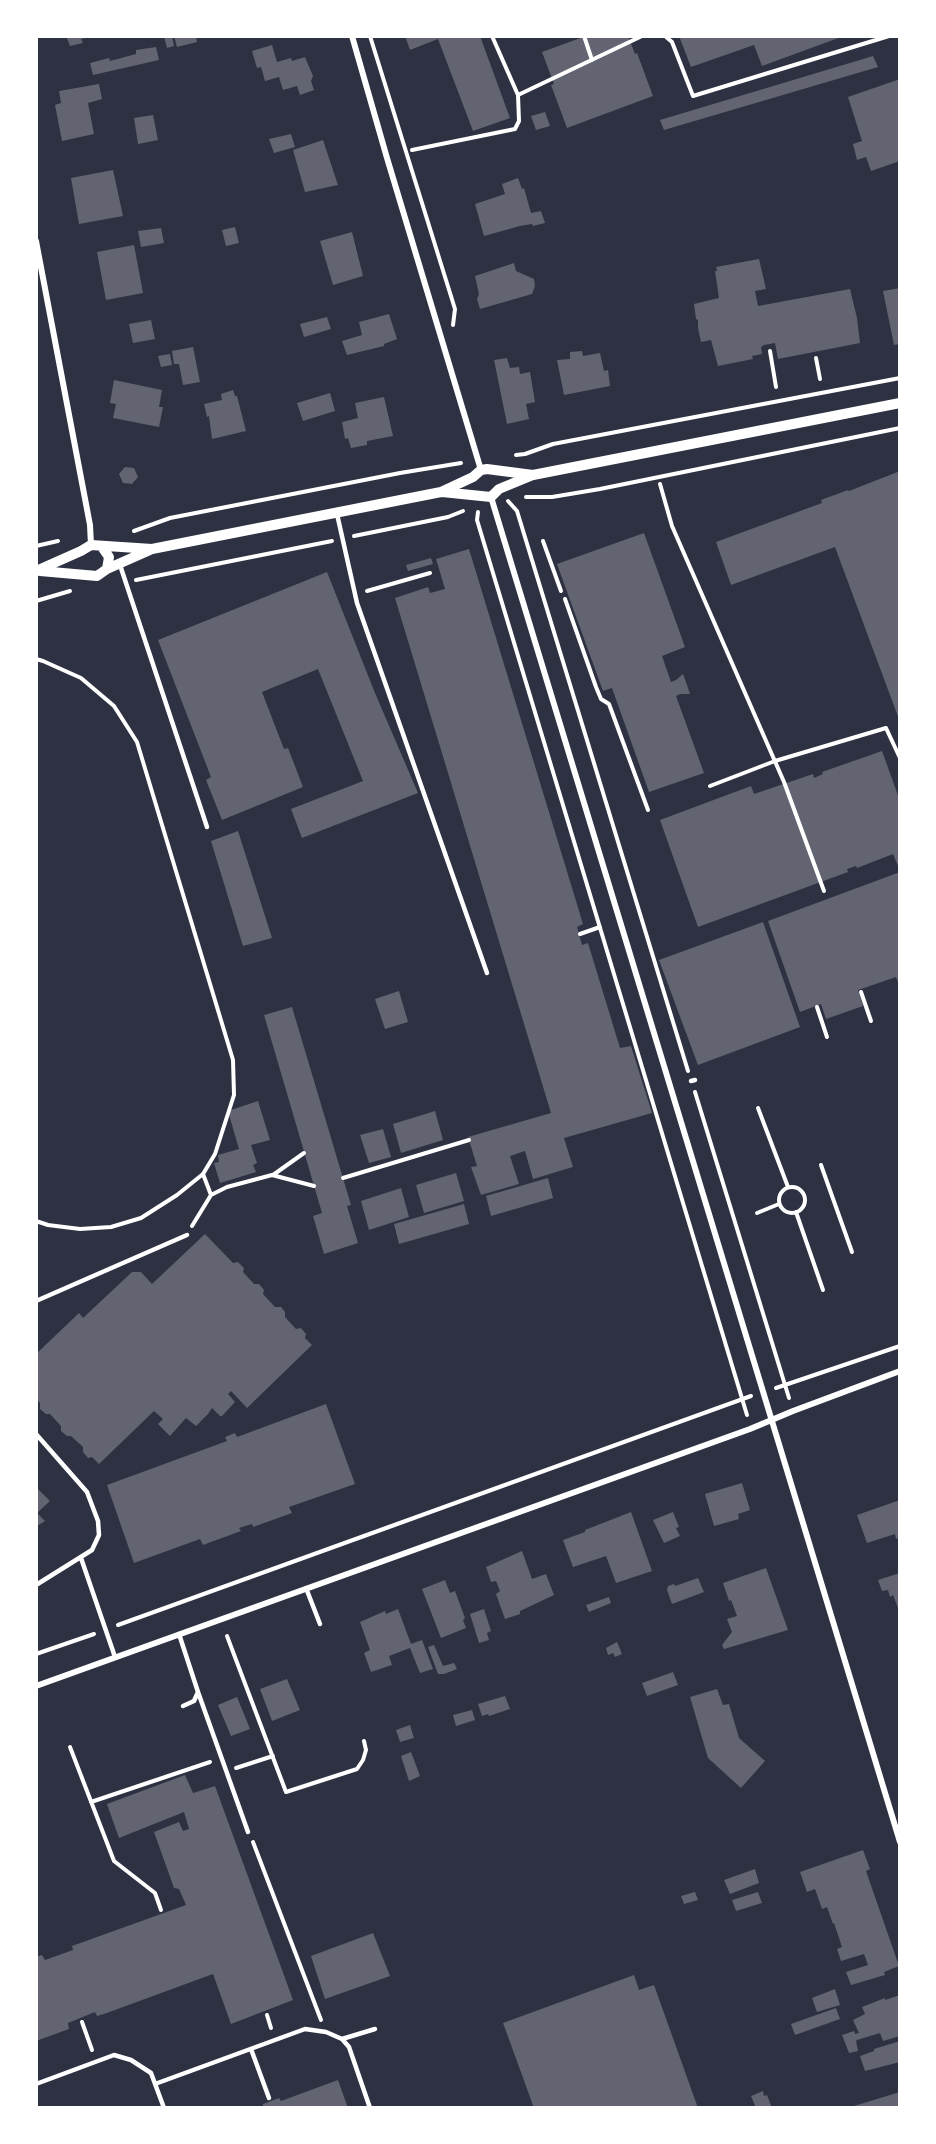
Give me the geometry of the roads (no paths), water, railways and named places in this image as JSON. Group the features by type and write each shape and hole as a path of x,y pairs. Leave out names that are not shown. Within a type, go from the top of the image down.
{"street":[{"path":"352,36 474,451 481,469 499,478 490,494 900,1842"},
{"path":"36,241 91,540 81,551 36,571"},
{"path":"36,571 85,573 97,576 107,569 152,549 441,492 490,494 533,475 900,403"},
{"path":"481,469 472,488 490,494"},
{"path":"441,492 481,469 533,475"},
{"path":"91,540 102,547 109,557 107,569"},
{"path":"102,547 152,549"},
{"path":"81,551 79,563 85,573"},
{"path":"36,1686 771,1420 900,1371"}],"lane":[{"path":"337,513 355,594 487,973"},
{"path":"120,563 207,827"},
{"path":"36,1301 188,1234"},
{"path":"36,1434 87,1492 99,1535 92,1551 36,1585"},
{"path":"81,1558 116,1657"},
{"path":"306,1588 320,1624"},
{"path":"179,1634 248,1832"},
{"path":"183,1706 194,1701 198,1692"},
{"path":"155,2084 304,2029 326,2032 342,2039 349,2047 370,2108"},
{"path":"342,2039 375,2029"},
{"path":"251,2049 269,2098"},
{"path":"36,2084 114,2055 131,2060 151,2073 164,2108"}]}
